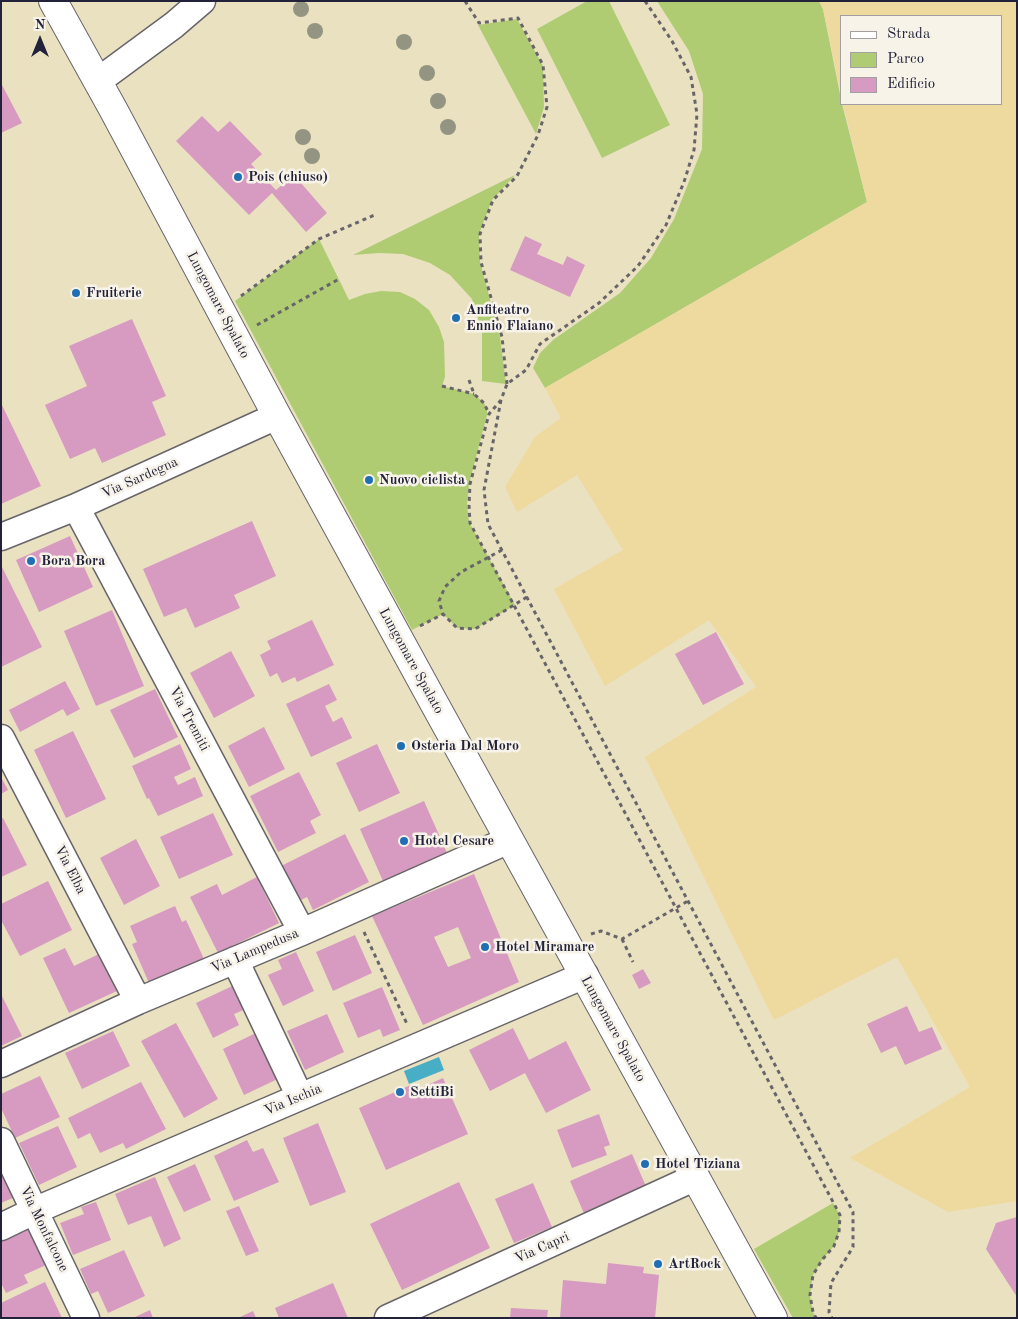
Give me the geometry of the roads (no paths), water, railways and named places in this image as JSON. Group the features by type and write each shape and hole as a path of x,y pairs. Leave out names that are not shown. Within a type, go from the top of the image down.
{"street":[{"name":"Lungomare Spalato","path":"53,1 567,947 774,1318"},
{"path":"98,81 174,25 202,1"},
{"name":"Via Sardegna","path":"1,538 76,507 277,416"},
{"name":"Via Tremiti","path":"76,507 302,932"},
{"name":"Via Elba","path":"1,738 138,1001"},
{"name":"Via Lampedusa","path":"1,1064 138,1001 302,932 509,840"},
{"path":"234,960 300,1097"},
{"name":"Via Ischia","path":"1,1227 36,1210 584,975"},
{"name":"Via Monfalcone","path":"1,1141 36,1210 86,1318"},
{"name":"Via Capri","path":"388,1318 696,1178"}],"water":[{"path":"439,1057 444,1070 409,1084 404,1071"}],"place":[{"name":"Pois (chiuso)","path":"238,177"},
{"name":"Fruiterie","path":"76,293"},
{"name":"Anfiteatro Ennio Flaiano","path":"456,318"},
{"name":"Nuovo ciclista","path":"369,480"},
{"name":"Bora Bora","path":"31,561"},
{"name":"Osteria Dal Moro","path":"401,746"},
{"name":"Hotel Cesare","path":"404,841"},
{"name":"Hotel Miramare","path":"485,947"},
{"name":"SettiBi","path":"400,1092"},
{"name":"Hotel Tiziana","path":"645,1164"},
{"name":"ArtRock","path":"658,1264"}]}
